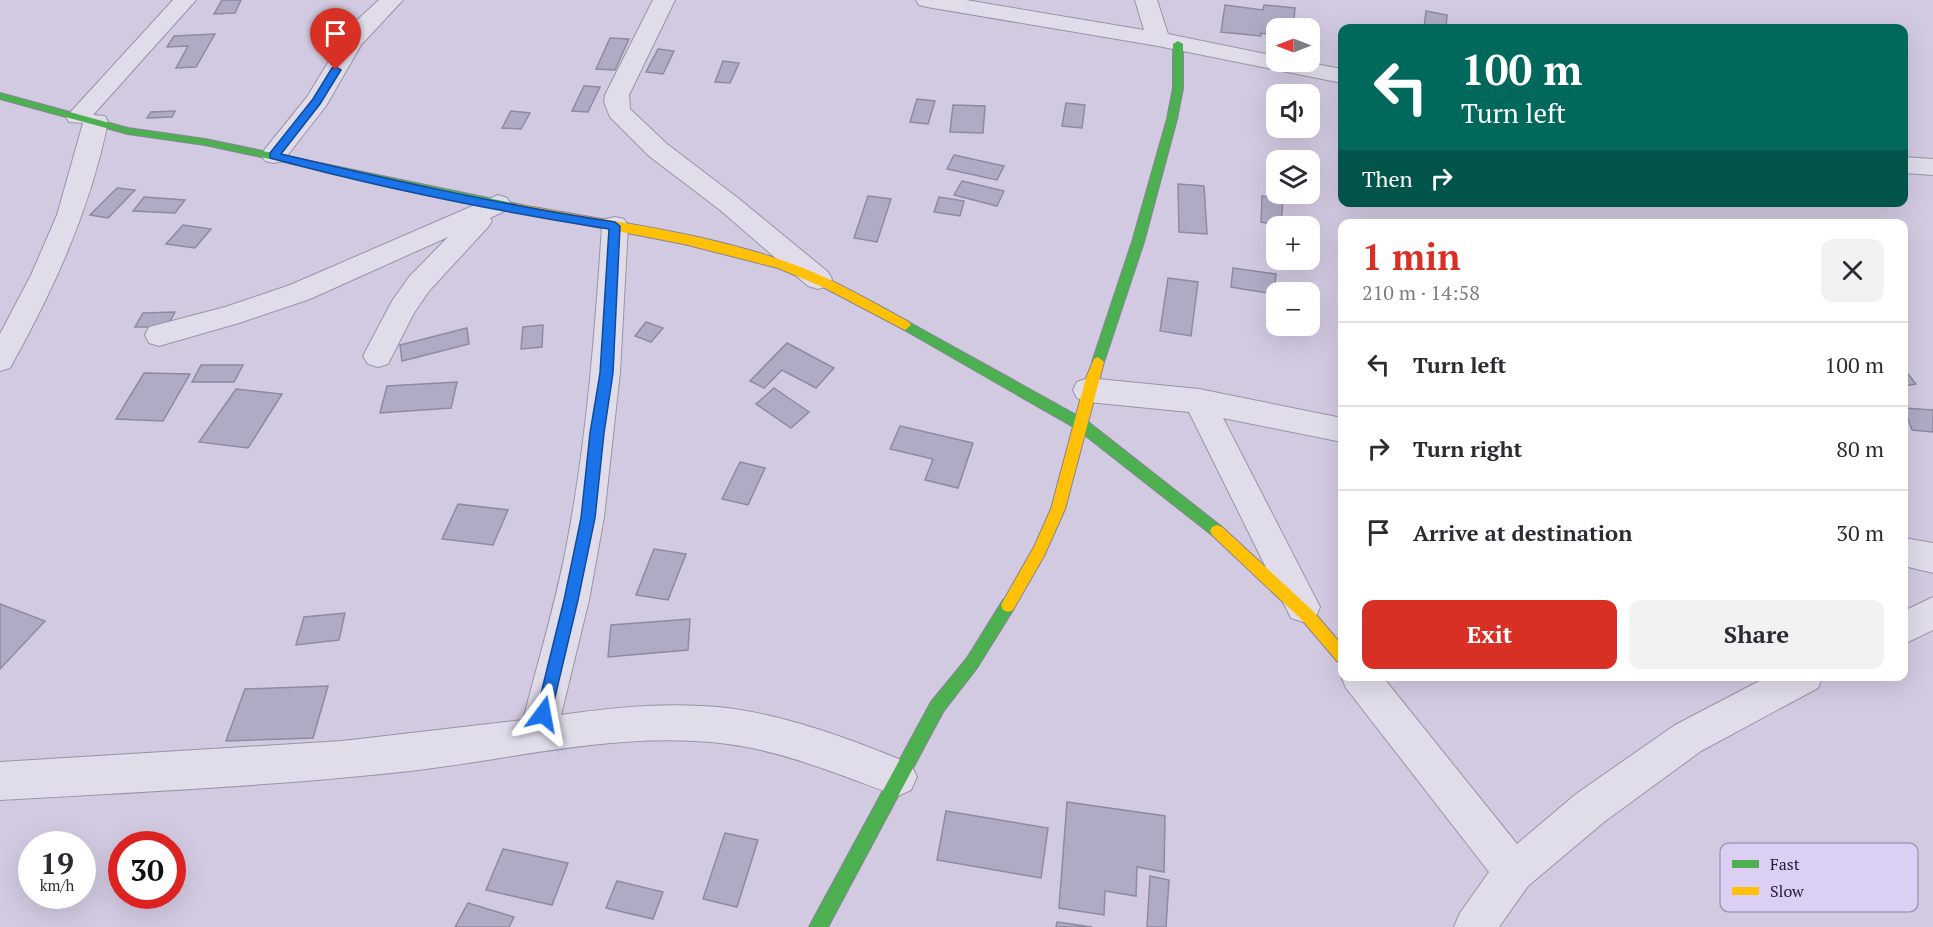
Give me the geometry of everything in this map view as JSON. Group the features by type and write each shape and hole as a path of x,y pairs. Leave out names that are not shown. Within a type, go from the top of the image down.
{"street":[{"path":"0,360 30,310 74,205 89,158 87,119 185,0"},
{"path":"273,155 317,101 360,32 392,0"},
{"path":"664,0 617,95 616,102 619,112 658,150 729,204 818,279"},
{"path":"927,0 982,4 1338,75"},
{"path":"818,927 937,706 972,663 1022,582 1048,535 1063,496 1082,425 1088,390 1138,242 1172,119 1178,88 1168,41 1146,0"},
{"path":"0,96 128,131 273,155 376,180 615,226 772,263 818,279 944,346 1082,425 1206,520 1307,615 1338,651"},
{"path":"1908,165 1933,167"},
{"path":"159,335 229,316 300,292 498,204"},
{"path":"378,356 402,308 419,284 464,234 498,204"},
{"path":"538,736 588,518 597,433 607,373 615,226"},
{"path":"1088,390 1199,401 1338,429"},
{"path":"1199,401 1307,615"},
{"path":"1908,553 1933,558"},
{"path":"1908,626 1933,613"},
{"path":"1363,681 1514,872"},
{"path":"1474,927 1514,872 1590,808 1688,738 1796,681"},
{"path":"0,781 270,766 456,748 647,722 727,726 774,736 898,777"}],"building":[{"path":"222,0 241,0 235,13 214,14"},
{"path":"1225,5 1263,10 1264,5 1295,8 1294,18 1266,18 1266,34 1261,33 1261,36 1221,32"},
{"path":"1426,11 1447,15 1446,24 1424,24"},
{"path":"215,34 196,67 176,68 188,46 167,47 174,36"},
{"path":"610,38 629,39 615,70 596,69"},
{"path":"658,49 674,51 663,74 646,72"},
{"path":"723,61 739,63 730,83 715,82"},
{"path":"584,86 600,87 588,112 572,111"},
{"path":"917,99 935,101 928,124 910,122"},
{"path":"1066,103 1085,105 1082,128 1062,126"},
{"path":"953,105 985,106 983,133 950,132"},
{"path":"175,111 172,117 147,118 151,112"},
{"path":"511,111 530,113 521,129 502,128"},
{"path":"954,155 1004,166 997,180 947,169"},
{"path":"962,181 1004,191 997,206 954,195"},
{"path":"1178,184 1204,186 1207,234 1179,232"},
{"path":"117,188 135,190 108,218 90,215"},
{"path":"868,196 891,199 877,242 854,238"},
{"path":"1262,196 1266,197 1266,204 1283,204 1282,216 1266,216 1266,223 1261,222"},
{"path":"144,197 185,200 175,213 133,211"},
{"path":"939,197 964,201 960,216 934,212"},
{"path":"183,225 211,229 195,248 166,244"},
{"path":"1233,268 1276,274 1275,282 1266,282 1266,293 1231,287"},
{"path":"1168,278 1198,282 1191,336 1160,331"},
{"path":"175,312 167,327 135,327 143,313"},
{"path":"646,322 663,328 651,342 635,336"},
{"path":"543,325 542,347 521,349 523,327"},
{"path":"467,328 469,344 402,361 400,345"},
{"path":"787,343 834,368 816,388 782,370 764,388 750,381"},
{"path":"201,365 243,365 234,382 192,382"},
{"path":"144,373 190,374 163,421 116,419"},
{"path":"1908,374 1916,384 1908,385"},
{"path":"457,382 451,408 380,413 387,386"},
{"path":"774,388 809,412 791,428 756,404"},
{"path":"236,389 282,394 248,448 199,442"},
{"path":"1908,408 1933,410 1933,432 1912,430 1908,419"},
{"path":"900,426 973,443 958,488 925,480 933,459 890,449"},
{"path":"740,462 765,468 748,505 722,499"},
{"path":"458,504 508,510 493,545 442,539"},
{"path":"654,549 686,554 668,600 636,595"},
{"path":"0,604 45,621 0,669"},
{"path":"345,613 339,640 296,645 304,617"},
{"path":"690,619 688,650 608,657 611,625"},
{"path":"328,686 313,738 226,741 245,689"},
{"path":"1067,802 1165,816 1164,872 1137,867 1136,896 1105,891 1104,915 1059,908"},
{"path":"946,811 1048,828 1041,878 937,860"},
{"path":"725,833 758,840 737,907 703,899"},
{"path":"503,849 568,863 552,905 486,890"},
{"path":"1150,876 1169,880 1166,927 1147,927"},
{"path":"617,881 663,892 653,919 606,908"},
{"path":"468,903 514,917 509,927 455,927"},
{"path":"1057,922 1092,927 1056,927"}],"traffic: fast":[{"path":"1098,362 1138,242 1172,119 1178,88 1178,44"},
{"path":"0,96 128,131 205,142 517,208"},
{"path":"905,325 1082,425 1217,531"},
{"path":"818,927 937,707 972,663 1008,605"}],"traffic: slow":[{"path":"517,208 717,247 782,265 829,285 905,325"},
{"path":"1008,605 1039,552 1058,509 1098,362"},
{"path":"1217,531 1307,615 1338,651"}],"route":[{"path":"336,70 317,101 273,155 376,180 615,226 607,373 597,433 588,518 543,714"}]}
